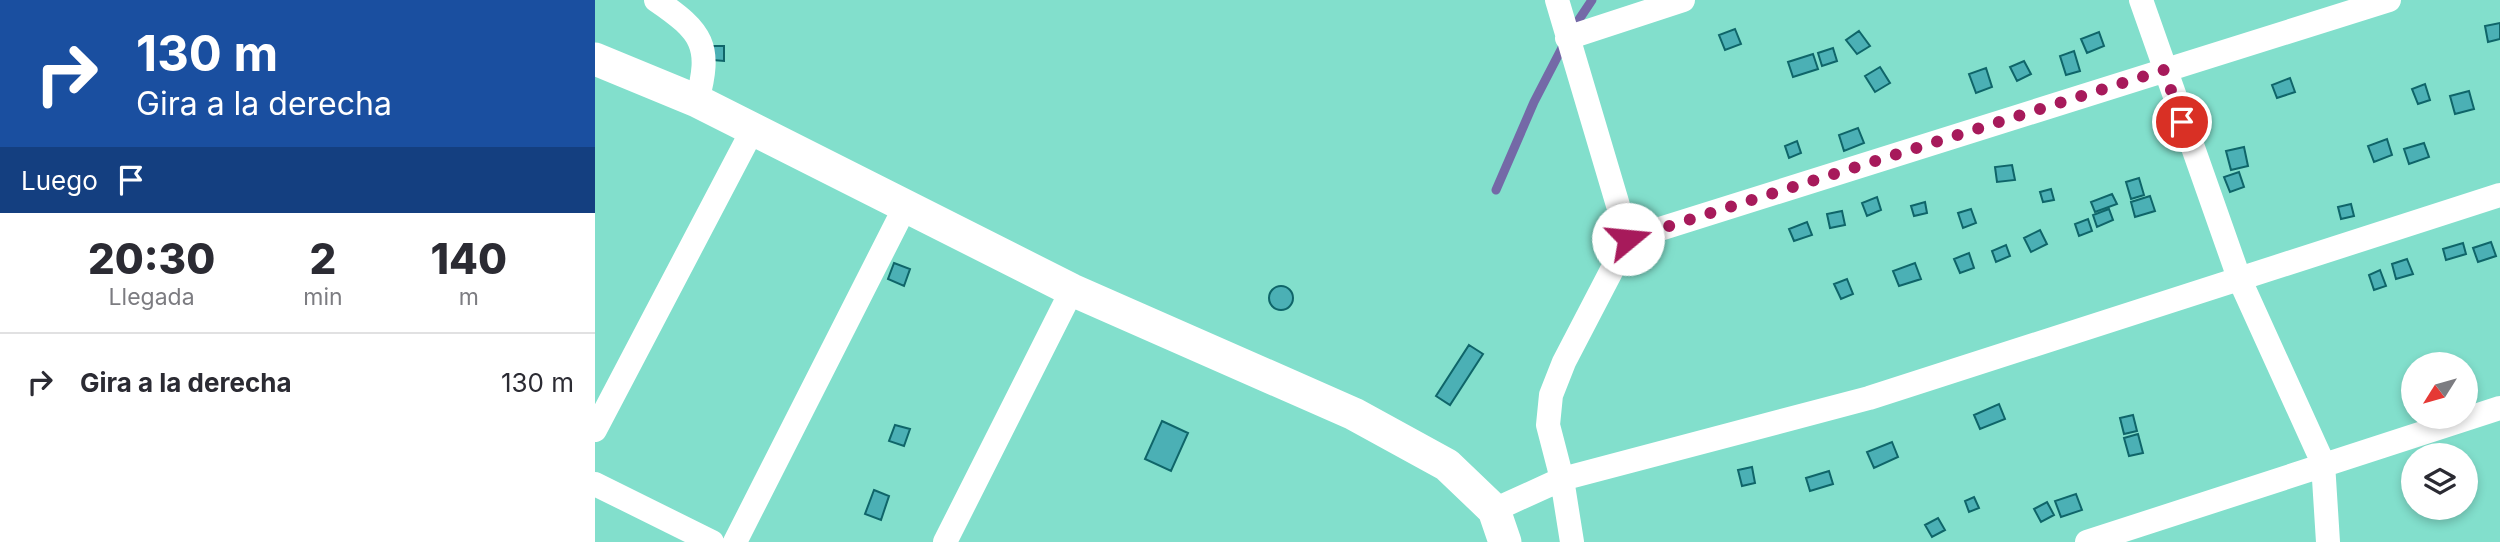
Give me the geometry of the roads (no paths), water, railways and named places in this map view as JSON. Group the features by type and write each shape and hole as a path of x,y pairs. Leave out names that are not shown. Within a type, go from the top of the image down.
{"main road":[{"path":"595,59 697,101 1072,290 1354,414 1447,465 1494,510 1505,542"}],"street":[{"path":"656,0 680,16 701,42 706,66 697,101"},
{"path":"1557,0 1628,239 1564,362 1551,395 1548,425 1562,479 1572,542"},
{"path":"1567,38 1682,0"},
{"path":"2141,0 2239,278 2323,463 2328,542"},
{"path":"1628,239 2389,0"},
{"path":"595,430 753,129"},
{"path":"1494,510 1562,479 1869,398 2500,195"},
{"path":"735,542 906,205"},
{"path":"945,542 1072,290"},
{"path":"2087,542 2180,514 2323,463 2500,408"},
{"path":"595,484 712,542"}],"waterway":[{"path":"1572,30 1592,0"},
{"path":"1496,190 1534,102 1565,42"}]}
